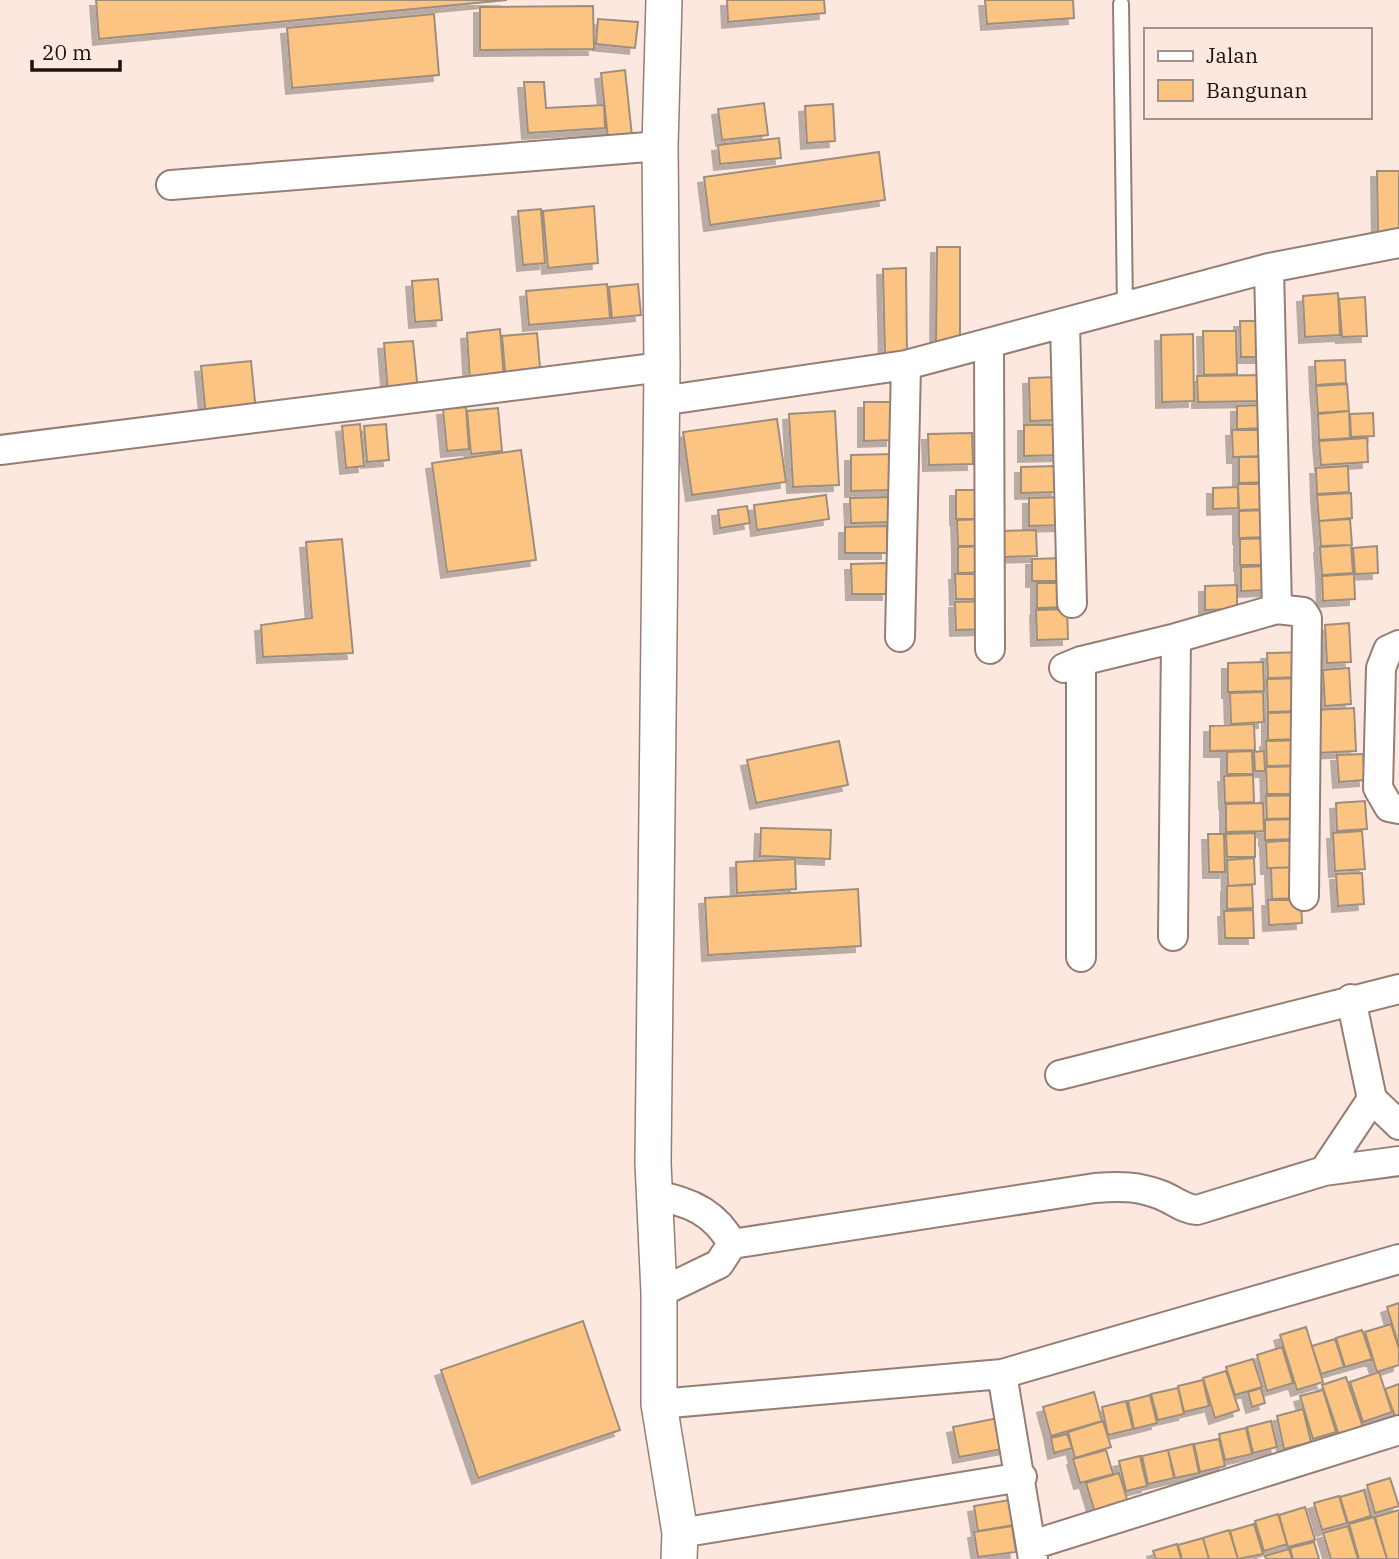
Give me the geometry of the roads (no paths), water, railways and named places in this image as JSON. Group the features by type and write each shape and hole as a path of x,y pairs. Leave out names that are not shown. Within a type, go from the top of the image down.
{"street":[{"path":"664,0 660,146 662,366 654,1196 659,1293 659,1404 679,1546 1021,1477"},
{"path":"171,186 660,146"},
{"path":"661,401 906,365 989,345 1269,268 1399,243"},
{"path":"1269,268 1277,608"},
{"path":"1065,324 1072,603"},
{"path":"989,345 990,649"},
{"path":"900,637 906,365"},
{"path":"0,450 662,366"},
{"path":"1081,957 1072,665 1277,608 1303,612 1307,618 1304,896"},
{"path":"1173,936 1176,638"},
{"path":"1399,645 1388,650 1381,668 1378,788 1389,807 1399,809"},
{"path":"1060,1075 1351,999 1399,989"},
{"path":"1351,999 1372,1099 1399,1125"},
{"path":"1324,1171 1372,1099"},
{"path":"659,1293 719,1264 732,1244 1095,1188 1132,1185 1165,1196 1187,1209 1197,1210 1324,1171 1399,1161"},
{"path":"654,1196 674,1199 707,1212 720,1225 732,1244"},
{"path":"659,1404 1002,1374 1399,1259"},
{"path":"1002,1374 1033,1552 1399,1430"}],"lane":[{"path":"1121,4 1125,308"}]}
